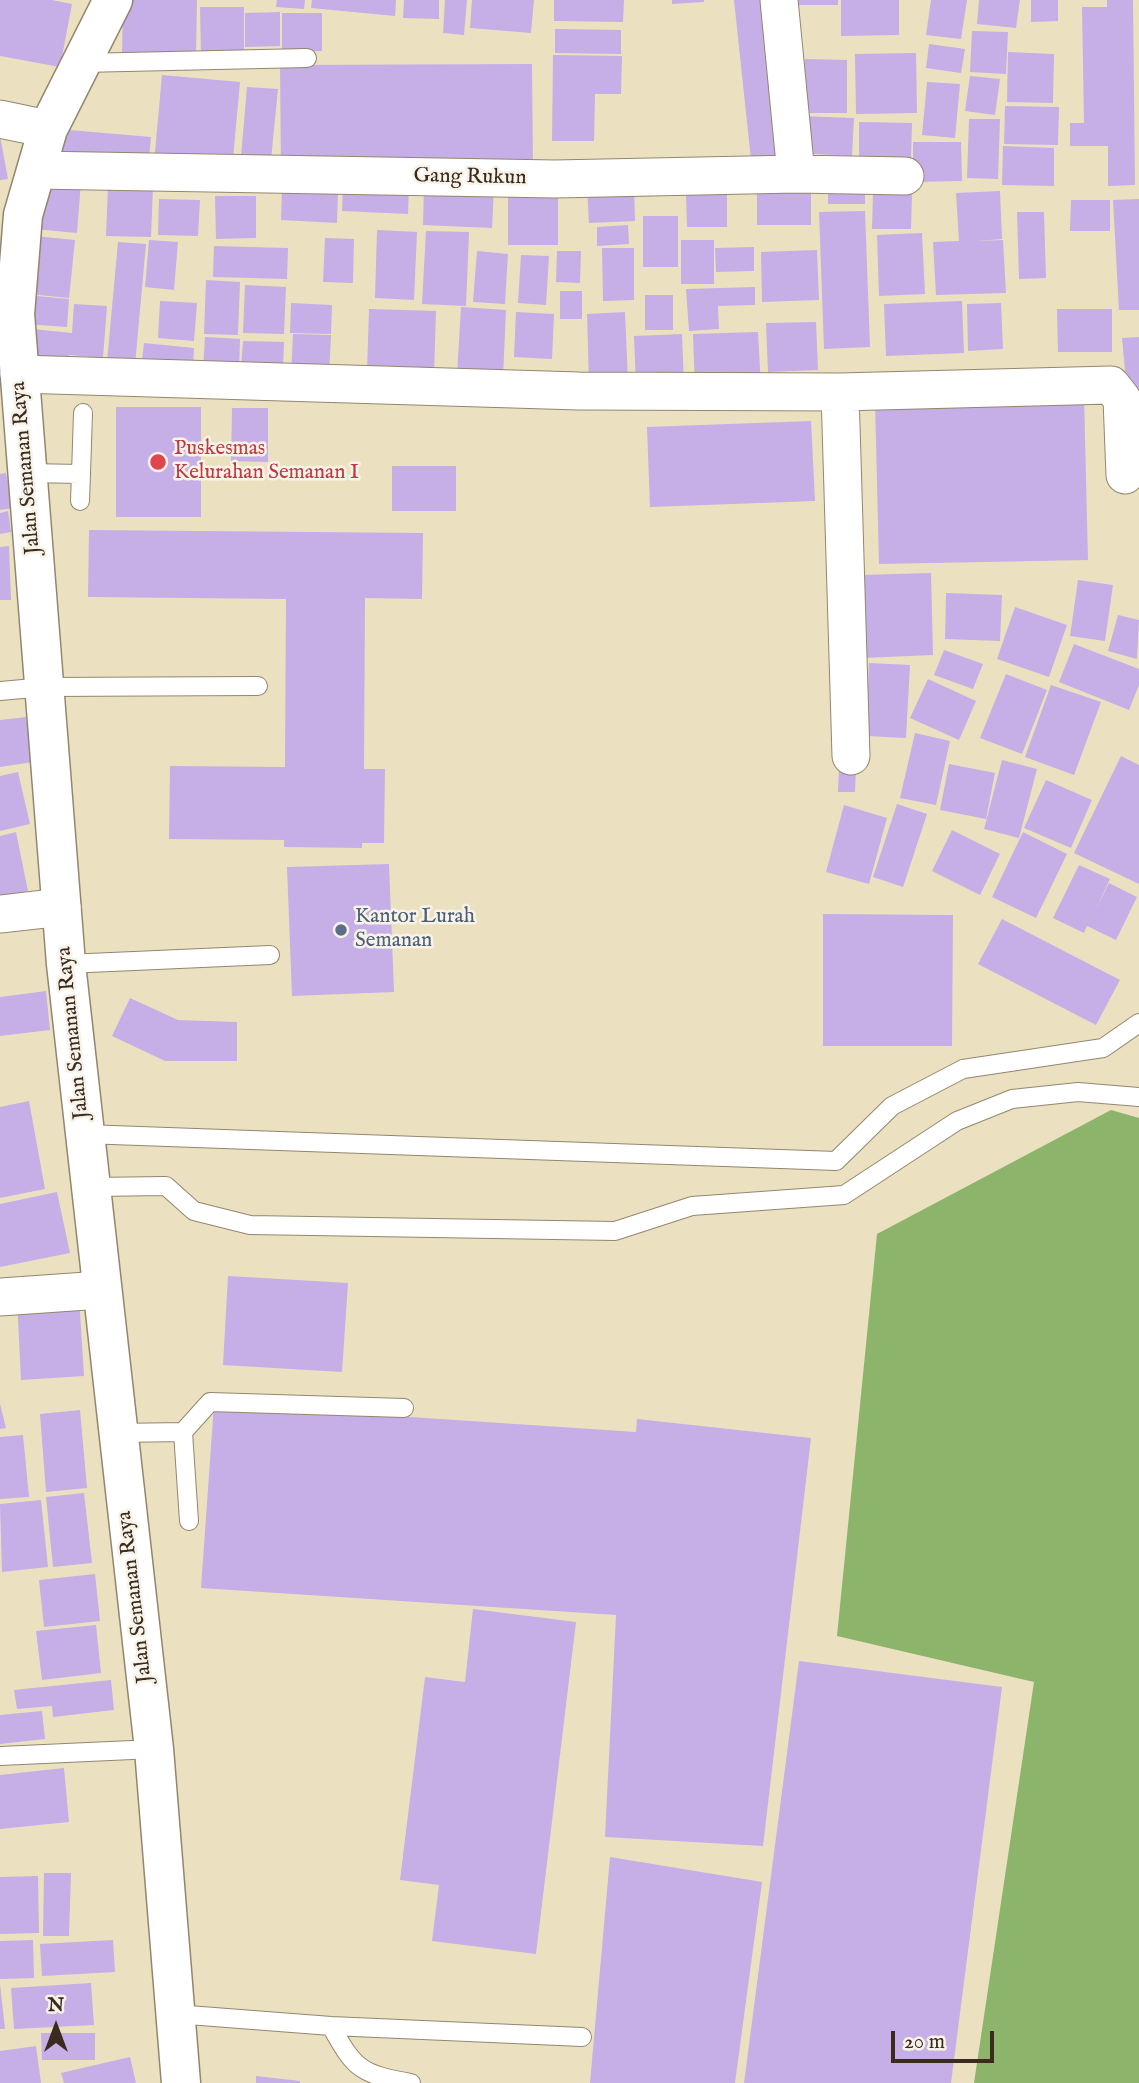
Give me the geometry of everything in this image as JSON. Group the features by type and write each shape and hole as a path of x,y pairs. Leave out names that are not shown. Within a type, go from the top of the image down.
{"street":[{"name":"Jalan Semanan Raya","path":"113,0 48,129 23,215 8,315 19,374 66,964 154,1749 181,2083"},
{"path":"779,0 796,174"},
{"path":"0,120 48,129"},
{"name":"Gang Rukun","path":"36,170 555,179 796,174 905,176"},
{"path":"19,374 579,391 840,392 1111,385 1122,398 1125,475"},
{"path":"840,392 851,756"},
{"path":"0,914 62,907"},
{"path":"0,1297 102,1290"}],"lane":[{"path":"81,63 307,58"},
{"path":"80,501 83,413"},
{"path":"27,473 81,474"},
{"path":"0,691 45,687 258,686"},
{"path":"66,964 270,955"},
{"path":"84,1134 836,1161 892,1106 963,1069 1103,1048 1139,1023"},
{"path":"92,1187 166,1186 194,1211 250,1225 615,1231 692,1206 844,1195 957,1121 1012,1099 1078,1092 1139,1097"},
{"path":"117,1433 183,1432 211,1402 404,1408"},
{"path":"183,1432 189,1521"},
{"path":"0,1756 154,1749"},
{"path":"176,2014 331,2026 582,2037"},
{"path":"331,2026 349,2060 373,2076 411,2083"}],"green space":[{"path":"1111,1110 1139,1118 1139,2083 974,2083 1034,1682 837,1636 877,1234"}],"building":[{"path":"0,0 52,0 72,4 60,67 0,56"},
{"path":"123,0 197,0 196,55 122,53"},
{"path":"277,0 305,0 304,9 276,7"},
{"path":"312,0 396,0 395,16 311,8"},
{"path":"404,0 439,0 439,19 403,18"},
{"path":"445,0 467,0 464,35 443,33"},
{"path":"472,0 534,0 531,33 470,28"},
{"path":"554,0 624,0 623,22 554,21"},
{"path":"672,0 704,0 704,2 672,4"},
{"path":"734,0 773,0 790,165 752,169"},
{"path":"783,0 838,0 838,5 783,5"},
{"path":"841,0 899,0 899,35 841,36"},
{"path":"931,0 967,0 961,39 926,35"},
{"path":"979,0 1020,0 1016,28 977,24"},
{"path":"1031,0 1058,0 1058,21 1031,22"},
{"path":"1107,0 1133,0 1135,185 1108,186 1108,146 1070,146 1070,123 1084,123 1082,7 1107,7"},
{"path":"200,7 244,7 244,56 201,56"},
{"path":"280,12 280,46 245,47 245,13"},
{"path":"282,13 322,13 322,51 282,52"},
{"path":"555,29 621,30 621,54 555,53"},
{"path":"972,31 1008,32 1006,74 970,72"},
{"path":"929,44 965,49 961,73 926,68"},
{"path":"1008,52 1054,54 1053,103 1007,102"},
{"path":"916,53 917,113 856,114 855,54"},
{"path":"553,55 622,56 621,94 595,94 594,141 552,141"},
{"path":"805,59 847,60 847,113 804,113"},
{"path":"532,64 533,171 281,172 280,65"},
{"path":"162,75 240,82 232,170 154,163"},
{"path":"970,76 1000,79 995,115 965,111"},
{"path":"927,82 960,84 955,138 922,135"},
{"path":"247,87 278,89 270,170 240,168"},
{"path":"1005,106 1059,107 1058,145 1004,144"},
{"path":"799,116 854,118 852,156 797,153"},
{"path":"969,119 1000,119 998,179 967,178"},
{"path":"859,122 912,123 911,160 859,160"},
{"path":"58,129 151,137 148,169 56,161"},
{"path":"0,136 8,179 0,180"},
{"path":"913,142 961,142 962,181 913,182"},
{"path":"1003,146 1054,148 1054,186 1002,185"},
{"path":"40,179 81,182 77,233 35,229"},
{"path":"828,180 865,180 865,204 828,204"},
{"path":"757,184 811,184 811,225 757,225"},
{"path":"108,185 153,187 151,237 106,236"},
{"path":"343,185 409,188 408,214 342,211"},
{"path":"424,186 494,189 492,228 423,225"},
{"path":"634,187 635,221 589,223 587,189"},
{"path":"282,189 338,192 337,223 281,220"},
{"path":"508,191 558,191 558,245 508,245"},
{"path":"1000,191 1002,239 975,241 1003,240 1006,293 936,295 933,242 959,241 956,193"},
{"path":"873,193 912,193 911,229 872,229"},
{"path":"727,194 727,227 687,227 686,195"},
{"path":"215,196 256,196 256,238 216,239"},
{"path":"159,199 200,200 198,236 158,235"},
{"path":"1139,199 1139,310 1119,310 1113,200"},
{"path":"1071,200 1110,200 1110,231 1070,231"},
{"path":"865,211 870,347 824,349 819,212"},
{"path":"1017,212 1044,212 1046,278 1019,279"},
{"path":"643,216 678,216 678,267 643,267"},
{"path":"628,225 629,244 597,246 597,227"},
{"path":"377,230 417,232 414,300 375,298"},
{"path":"426,231 469,232 466,306 422,304"},
{"path":"922,233 925,294 879,296 877,235"},
{"path":"34,236 75,240 69,298 29,294"},
{"path":"325,238 354,239 353,283 323,282"},
{"path":"149,240 178,242 174,290 145,287"},
{"path":"681,240 714,240 714,284 681,284"},
{"path":"118,242 146,244 135,365 107,362"},
{"path":"214,246 288,248 287,279 213,277"},
{"path":"754,247 754,271 716,272 715,248"},
{"path":"602,248 634,248 634,300 603,301"},
{"path":"817,250 819,300 762,302 761,252"},
{"path":"477,251 508,254 505,304 473,302"},
{"path":"557,251 581,251 580,283 556,282"},
{"path":"521,255 549,256 546,305 518,303"},
{"path":"206,280 240,282 238,335 204,334"},
{"path":"245,285 286,287 284,334 243,333"},
{"path":"755,287 755,305 718,306 719,329 689,331 686,289"},
{"path":"560,291 582,291 582,319 560,319"},
{"path":"26,295 69,299 67,327 24,324"},
{"path":"645,295 673,295 673,330 645,330"},
{"path":"160,301 197,303 194,341 158,338"},
{"path":"962,301 964,353 886,356 884,304"},
{"path":"291,303 332,305 331,334 290,333"},
{"path":"1001,303 1003,349 968,351 967,304"},
{"path":"74,304 107,306 103,358 69,355 68,362 29,359 32,329 72,333"},
{"path":"461,307 506,310 503,377 457,375"},
{"path":"369,309 436,311 434,374 367,372"},
{"path":"1057,309 1112,309 1112,352 1058,352"},
{"path":"516,312 554,314 552,359 514,357"},
{"path":"625,312 628,381 589,383 587,314"},
{"path":"816,322 818,370 768,372 766,323"},
{"path":"758,332 761,387 695,389 693,334"},
{"path":"293,334 331,335 329,376 291,374"},
{"path":"682,334 684,385 636,387 634,336"},
{"path":"205,337 240,339 239,370 203,369"},
{"path":"1139,337 1139,455 1133,456 1122,338"},
{"path":"243,341 284,342 283,369 241,367"},
{"path":"144,343 194,348 193,365 142,360"},
{"path":"1084,396 1088,560 879,564 875,400"},
{"name":"Puskesmas Kelurahan Semanan I","path":"116,407 201,407 201,517 116,517"},
{"path":"232,408 268,408 268,462 231,461"},
{"path":"811,421 815,501 650,507 647,427"},
{"path":"392,466 456,466 456,511 392,511"},
{"path":"6,473 13,508 0,510 0,474"},
{"path":"8,511 11,532 0,534 0,513"},
{"path":"89,530 423,533 422,599 365,598 364,769 385,769 384,843 362,843 362,848 284,847 284,840 169,839 170,766 285,767 286,599 88,597"},
{"path":"9,546 11,600 0,600 0,547"},
{"path":"931,573 933,655 863,658 861,575"},
{"path":"1078,580 1113,585 1105,641 1070,636"},
{"path":"946,593 1002,595 1000,641 945,639"},
{"path":"1015,607 1067,625 1049,677 997,659"},
{"path":"1118,615 1139,620 1137,659 1108,651"},
{"path":"1074,644 1139,669 1139,685 1129,710 1059,682"},
{"path":"944,650 983,664 973,689 934,675"},
{"path":"869,663 910,665 906,738 866,736"},
{"path":"1006,674 1047,690 1022,754 980,738"},
{"path":"928,679 976,701 959,740 910,718"},
{"path":"1051,685 1101,702 1074,775 1025,757"},
{"path":"26,717 33,762 0,767 0,720"},
{"path":"915,733 950,741 936,805 900,798"},
{"path":"1121,756 1139,765 1139,884 1074,853"},
{"path":"1002,760 1037,769 1019,838 984,829"},
{"path":"949,764 995,773 986,819 940,810"},
{"path":"839,767 856,767 855,792 838,792"},
{"path":"18,772 30,824 0,831 0,776"},
{"path":"1046,780 1092,800 1071,848 1024,828"},
{"path":"897,804 927,814 903,887 873,877"},
{"path":"844,805 887,818 869,884 826,872"},
{"path":"952,830 1000,854 980,895 932,871"},
{"path":"16,832 28,891 0,897 0,836"},
{"path":"1023,832 1067,854 1036,918 992,897"},
{"name":"Kantor Lurah Semanan","path":"389,864 394,992 292,996 287,867"},
{"path":"1079,865 1110,879 1095,911 1109,883 1137,897 1116,940 1087,926 1084,933 1053,918"},
{"path":"823,914 953,915 952,1046 823,1046"},
{"path":"1002,919 1120,980 1096,1025 978,964"},
{"path":"46,991 50,1030 0,1036 0,997"},
{"path":"130,998 178,1020 237,1022 237,1061 165,1061 112,1036"},
{"path":"29,1101 45,1189 0,1198 0,1107"},
{"path":"57,1192 70,1253 0,1267 0,1204"},
{"path":"228,1276 348,1283 342,1372 223,1365"},
{"path":"79,1296 84,1376 21,1380 17,1300"},
{"path":"0,1404 6,1428 0,1429"},
{"path":"214,1404 636,1432 637,1419 811,1438 763,1846 605,1837 616,1615 201,1588"},
{"path":"80,1410 87,1488 46,1492 40,1414"},
{"path":"23,1435 29,1497 0,1499 0,1437"},
{"path":"84,1493 92,1563 53,1567 46,1497"},
{"path":"41,1500 48,1567 2,1572 0,1504"},
{"path":"95,1574 100,1621 44,1627 39,1580"},
{"path":"473,1609 576,1622 536,1954 432,1941 439,1885 400,1880 425,1677 465,1682"},
{"path":"96,1625 101,1673 42,1680 36,1631"},
{"path":"799,1661 1002,1687 951,2083 744,2083"},
{"path":"111,1680 114,1710 53,1717 52,1706 17,1709 14,1690"},
{"path":"42,1711 45,1739 0,1744 0,1715"},
{"path":"64,1768 69,1822 0,1829 0,1775"},
{"path":"610,1857 762,1882 735,2083 590,2083"},
{"path":"44,1873 71,1873 69,1936 43,1936"},
{"path":"38,1876 39,1933 0,1934 0,1877"},
{"path":"33,1940 34,1978 0,1979 0,1941"},
{"path":"113,1940 115,1972 42,1976 40,1944"},
{"path":"91,1983 94,2025 14,2029 11,1988"},
{"path":"0,1984 5,2029 0,2029"},
{"path":"41,2033 95,2033 95,2060 42,2060"},
{"path":"36,2046 41,2083 0,2083 0,2051"},
{"path":"130,2057 136,2083 64,2083 61,2073"},
{"path":"256,2076 300,2081 300,2083 256,2083"}],"place":[{"name":"Puskesmas Kelurahan Semanan I","path":"158,462"},
{"name":"Kantor Lurah Semanan","path":"341,930"}]}
